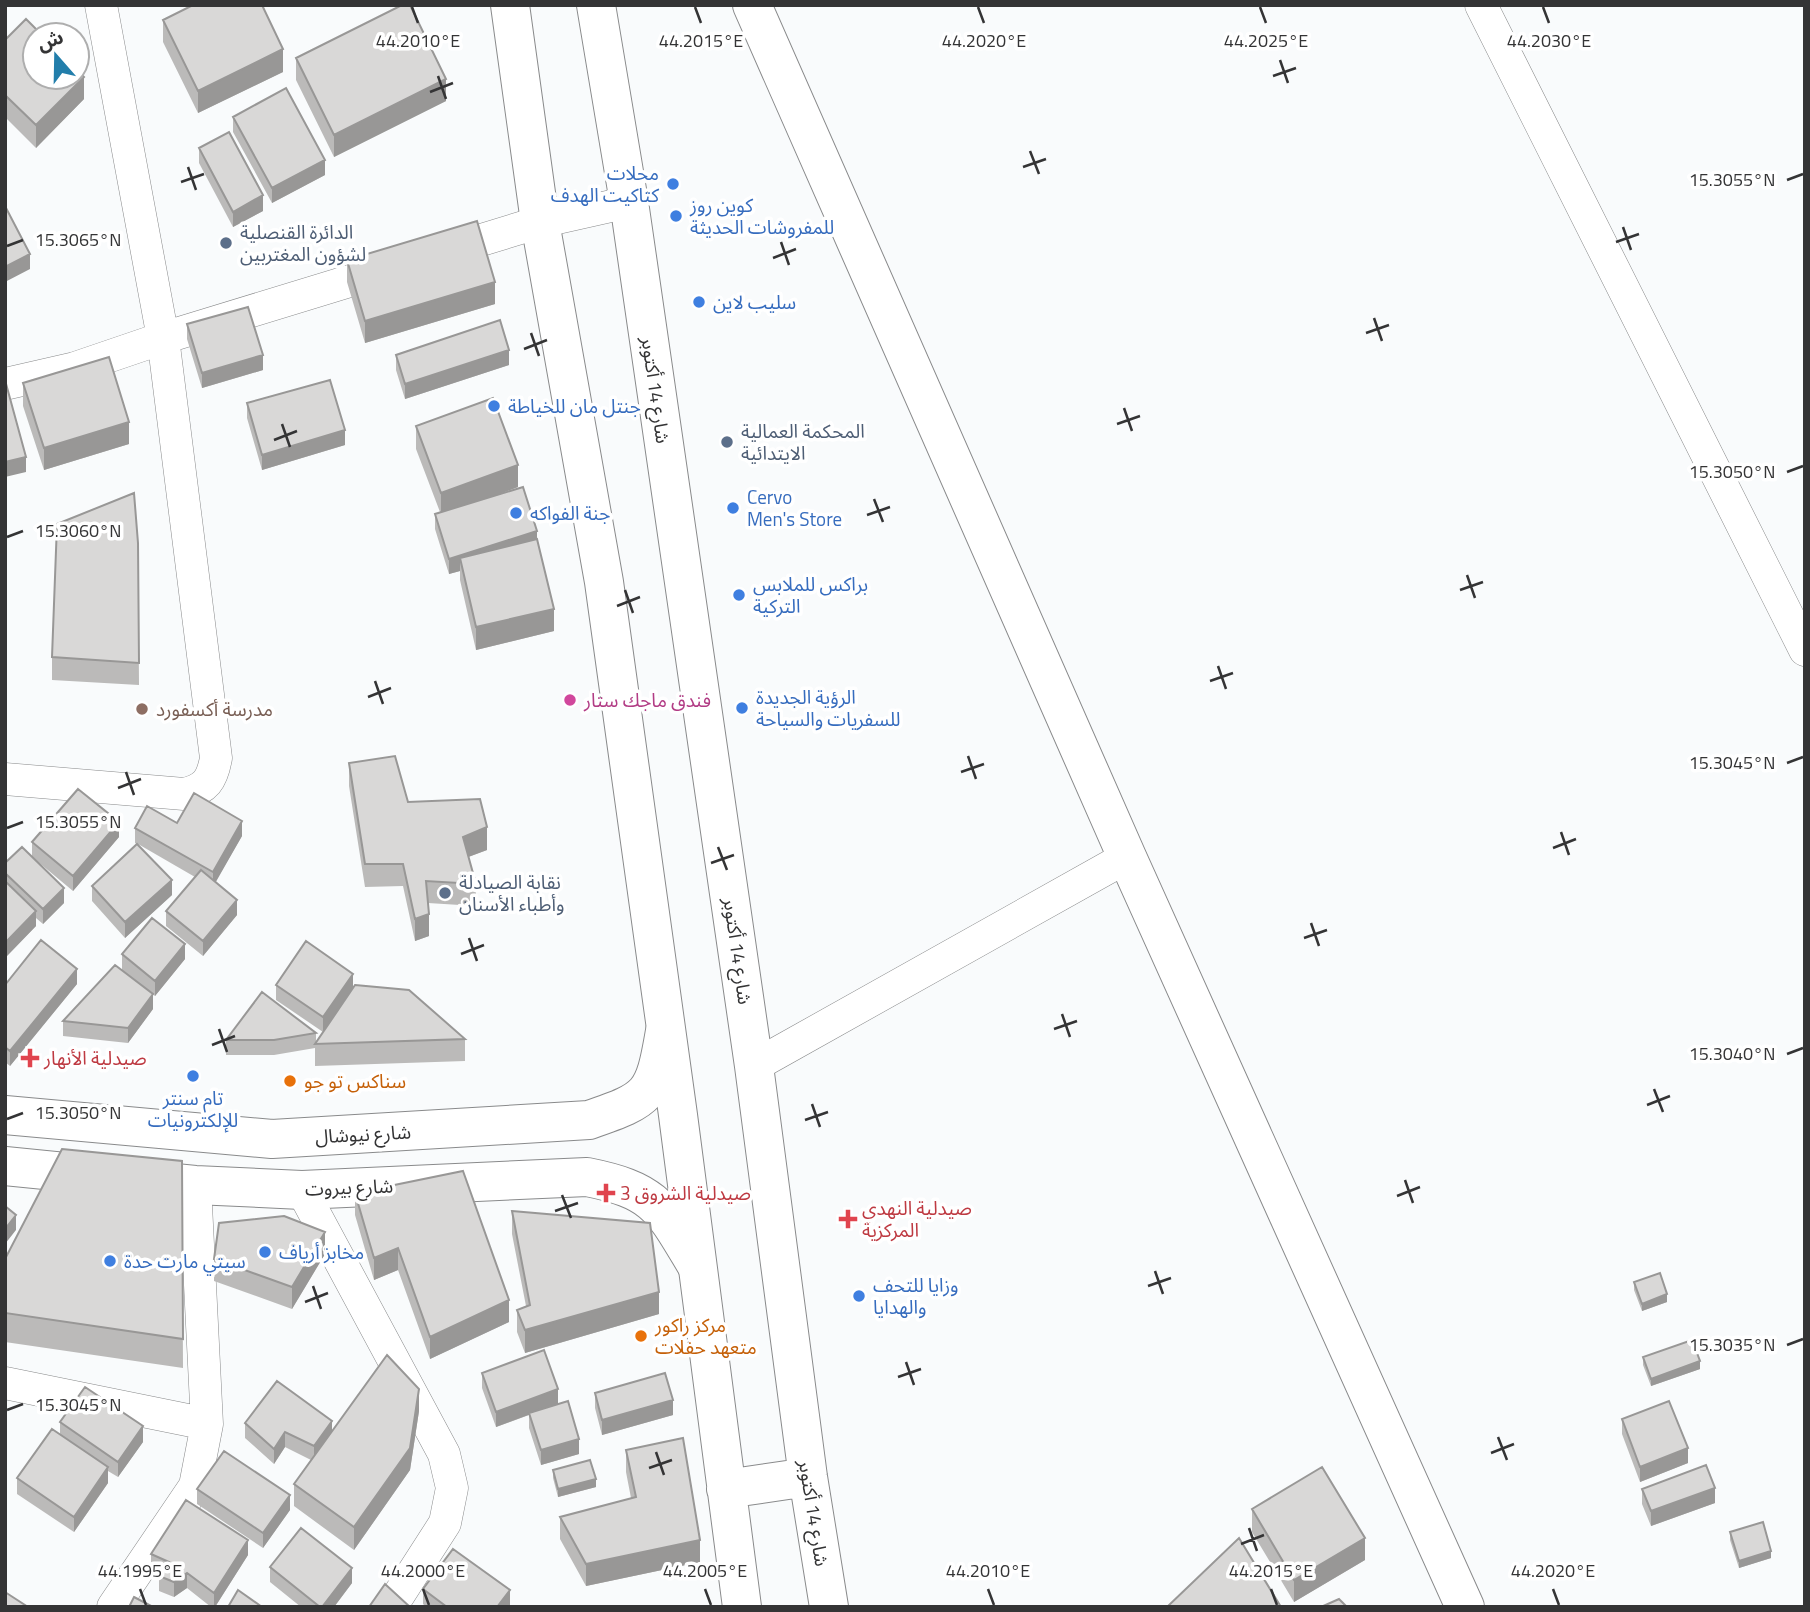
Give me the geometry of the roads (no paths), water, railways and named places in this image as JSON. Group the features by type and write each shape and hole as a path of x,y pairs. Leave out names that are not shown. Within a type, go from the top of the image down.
{"main road":[{"path":"510,5 540,222 604,582 742,1607"},
{"name":"شارع 14 أكتوبر","path":"596,5 629,202 754,1066 808,1477 829,1607"},
{"path":"752,5 1126,857 1465,1607"},
{"name":"شارع نيوشال","path":"5,1115 272,1139 589,1120 634,1104 646,1095 656,1072 666,1029"},
{"name":"شارع بيروت","path":"5,1166 195,1185 302,1190 587,1177 622,1184 648,1196 672,1224 697,1266"},
{"path":"726,1489 808,1477"}],"street":[{"path":"5,779 184,794 197,792 207,785 213,775 216,758 163,338 100,5"},
{"path":"1481,5 1805,650"},
{"path":"5,384 75,368 163,338 540,222 629,202"},
{"path":"754,1066 1126,857"},
{"path":"113,1607 195,1486 207,1424 195,1185"},
{"path":"302,1190 444,1454 452,1488 445,1523 391,1607"},
{"path":"5,1383 207,1424"}],"place":[{"name":"محلات كتاكيت الهدف","path":"673,184"},
{"name":"كوين روز للمفروشات الحديثة","path":"676,216"},
{"name":"الدائرة القنصلية لشؤون المغتربين","path":"226,243"},
{"name":"سليب لاين","path":"699,302"},
{"name":"جنتل مان للخياطة","path":"494,406"},
{"name":"المحكمة العمالية الايتدائية","path":"727,442"},
{"name":"Cervo Men's Store","path":"733,508"},
{"name":"جنة الفواكه","path":"516,513"},
{"name":"براكس للملابس التركية","path":"739,595"},
{"name":"فندق ماجك ستار","path":"570,700"},
{"name":"الرؤية الجديدة للسفريات والسياحة","path":"742,708"},
{"name":"مدرسة أكسفورد","path":"142,709"},
{"name":"نقابة الصيادلة وأطباء الأسنان","path":"445,893"},
{"name":"صيدلية الأنهار","path":"30,1058"},
{"name":"تام سنتر للإلكترونيات","path":"193,1076"},
{"name":"سناكس تو جو","path":"290,1081"},
{"name":"صيدلية الشروق 3","path":"606,1193"},
{"name":"صيدلية النهدي المركزية","path":"848,1219"},
{"name":"مخابز أرياف","path":"265,1252"},
{"name":"سيتي مارت حدة","path":"110,1261"},
{"name":"وزايا للتحف والهدايا","path":"859,1296"},
{"name":"مركز راكور متعهد حفلات","path":"641,1336"}]}
